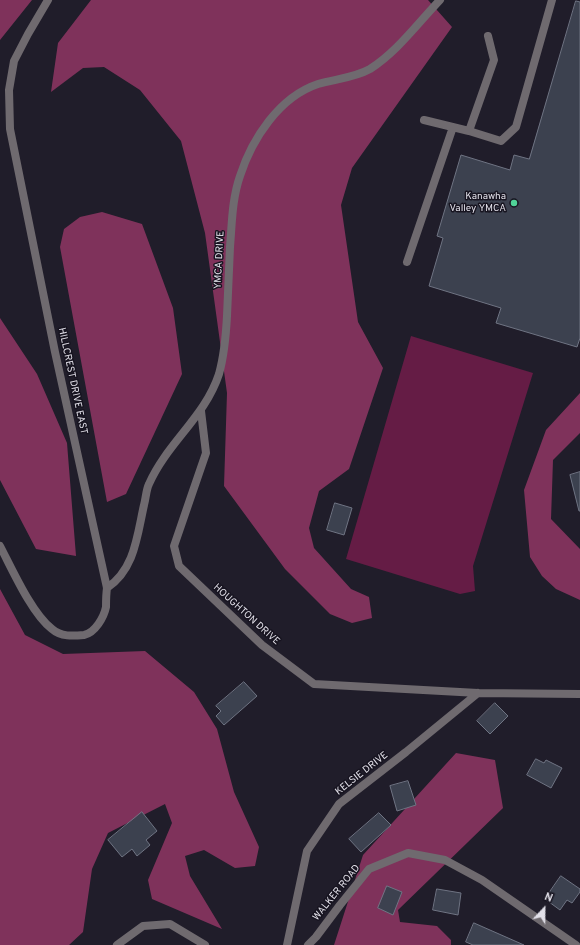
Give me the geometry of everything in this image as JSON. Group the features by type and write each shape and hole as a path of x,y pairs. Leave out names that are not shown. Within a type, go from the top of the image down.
{"street":[{"name":"HILLCREST DRIVE EAST","path":"0,546 33,607 52,630 64,635 75,636 87,634 96,626 106,608 107,588 55,352 10,130 9,90 14,60 48,0"},
{"name":"YMCA DRIVE","path":"107,588 117,582 130,560 136,544 148,485 159,465 201,411 213,389 219,373 226,338 232,208 236,190 247,157 266,125 283,106 299,93 316,85 360,74 381,60 399,44 440,0"},
{"path":"424,120 469,131 501,141 516,127 552,0"},
{"path":"469,131 494,60 488,36"},
{"path":"407,262 453,127"},
{"name":"HOUGHTON DRIVE","path":"201,411 206,453 174,546 179,566 262,645 314,684 478,693 580,694"},
{"name":"KELSIE DRIVE","path":"287,945 307,851 339,804 478,693"},
{"name":"WALKER ROAD","path":"308,945 316,937 369,869 408,854 445,860 451,863 482,880 576,945"},
{"path":"117,945 143,926 170,924 204,945"}],"shaded area":[{"path":"0,0 32,0 0,40"},
{"path":"91,0 428,0 452,27 352,168 341,205 358,322 383,368 349,469 319,491 309,528 314,548 351,589 369,597 372,618 352,623 330,614 285,569 224,486 227,393 205,233 181,141 140,90 104,67 83,68 51,92 58,43"},
{"path":"102,212 142,224 173,308 182,374 126,494 107,502 60,247 64,229 80,217"},
{"path":"0,318 37,374 67,443 76,556 36,549 0,480"},
{"path":"411,336 533,373 473,566 475,591 460,594 346,559"},
{"path":"580,393 580,433 553,460 551,519 580,549 580,600 556,589 542,576 530,557 524,490 546,430"},
{"path":"0,589 25,635 63,654 145,651 194,692 217,729 234,792 259,847 255,866 235,868 204,850 185,856 190,876 222,929 152,899 148,880 172,823 165,804 108,833 92,869 83,932 69,945 0,945"},
{"path":"456,753 495,760 503,808 398,910 400,922 437,926 451,940 451,945 334,945 363,855"}],"building":[{"name":"Kanawha Valley YMCA","path":"576,1 580,2 580,338 577,347 496,323 501,308 429,286 443,238 437,236 461,155 510,170 514,155 529,159"},
{"path":"580,472 580,511 579,511 570,475"},
{"path":"335,503 352,508 344,535 327,530"},
{"path":"244,682 257,696 224,725 216,716 221,711 216,706"},
{"path":"495,703 508,716 490,734 477,721"},
{"path":"536,759 544,763 546,760 562,768 551,788 527,775"},
{"path":"408,781 416,805 397,811 390,786"},
{"path":"142,812 157,831 146,840 150,845 137,856 132,849 122,857 108,840"},
{"path":"379,813 391,825 361,852 349,839"},
{"path":"561,876 580,889 580,892 572,903 567,900 560,910 545,899"},
{"path":"387,886 402,892 393,915 378,908"},
{"path":"437,889 461,893 458,915 433,910"},
{"path":"474,923 524,945 473,945 466,942"}],"place":[{"name":"Kanawha Valley YMCA","path":"514,203"}]}
